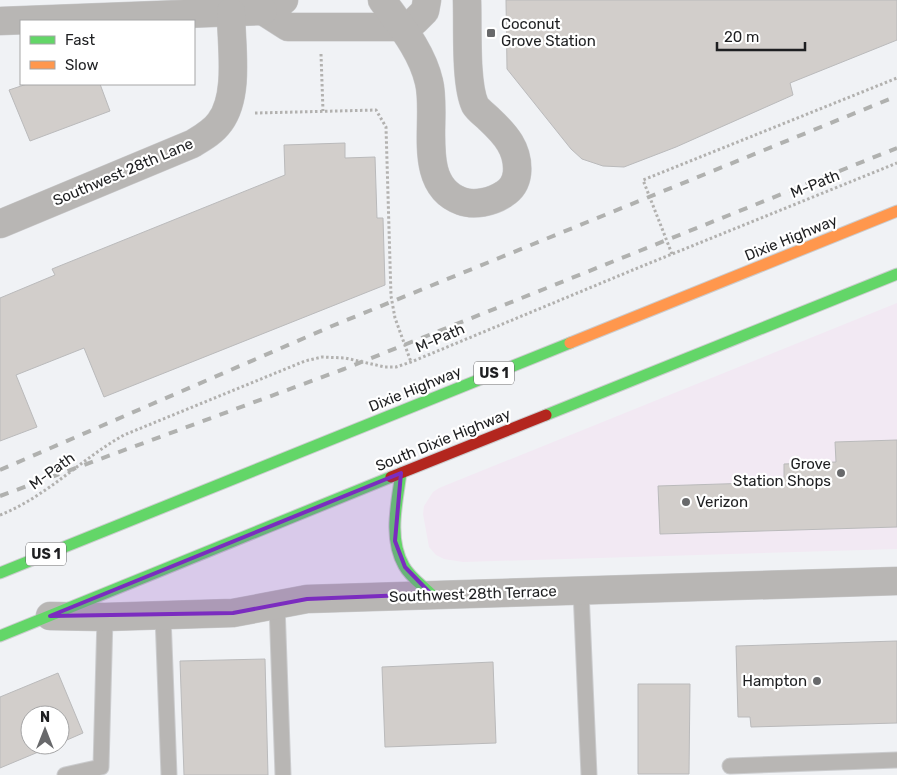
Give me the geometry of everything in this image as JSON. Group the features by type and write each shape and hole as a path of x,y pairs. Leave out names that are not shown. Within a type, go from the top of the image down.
{"highway":[{"name":"Dixie Highway","path":"0,573 897,211"},
{"name":"South Dixie Highway","path":"0,636 897,274"},
{"path":"401,473 395,532 397,550 405,567 431,594"}],"street":[{"path":"382,0 420,57 430,82 432,167 440,186 453,198 468,204 490,201 505,194 516,182 518,164 511,141 476,106 470,81 467,0"},
{"path":"26,20 231,12 273,6 288,27 401,26 415,21 425,11 427,0"},
{"name":"Southwest 28th Lane","path":"0,224 192,144 212,130 224,116 232,89 231,12"},
{"path":"0,21 20,20"},
{"name":"Southwest 28th Terrace","path":"50,616 105,617 232,613 307,599 897,581"}],"lane":[{"path":"581,591 588,775"},
{"path":"277,605 284,775"},
{"path":"163,616 169,775"},
{"path":"65,775 101,767 105,617"},
{"path":"730,766 897,760"}],"path":[{"path":"321,51 323,111"},
{"path":"672,254 643,180 897,78"},
{"path":"252,113 376,110 386,127 391,296 395,318 411,362"},
{"name":"M-Path","path":"0,515 34,498 103,447 124,435 305,361 322,357 344,358 385,367 396,367 411,362 897,163"}],"highlighted area":[{"path":"401,473 395,541 405,567 431,594 307,599 233,613 50,616"}],"shaded area":[{"path":"897,303 897,549 463,562 444,559 436,555 429,547 423,514 424,506 433,492 439,488"}],"building":[{"path":"506,0 897,0 897,40 790,83 793,95 676,147 624,167 603,166 582,159 571,149 507,69"},
{"path":"24,85 100,85 110,111 30,141 9,90"},
{"path":"345,143 345,158 375,157 377,218 383,218 385,285 104,397 84,348 16,375 37,427 0,441 0,298 55,275 52,269 285,175 284,145"},
{"name":"Grove Station Shops","path":"897,440 897,527 660,534 658,486 784,482 784,464 836,462 835,442"},
{"name":"Hampton","path":"897,641 897,723 751,727 750,717 738,717 736,646"},
{"path":"265,659 268,775 184,775 180,661"},
{"path":"493,662 496,743 385,747 382,667"},
{"path":"58,673 83,733 70,739 70,705 20,705 20,755 31,755 0,768 0,697"},
{"path":"638,684 690,684 689,774 638,774"}],"railway":[{"path":"0,470 332,326 897,96"},
{"path":"0,496 344,369 897,148"}],"traffic: fast":[{"path":"546,415 897,274"},
{"path":"0,573 570,343"},
{"path":"401,473 395,520 396,544 404,566 431,594"},
{"path":"0,636 391,477"}],"traffic: slow":[{"path":"570,343 897,211"}],"traffic: jam":[{"path":"391,477 546,415"}],"place":[{"name":"Coconut Grove Station","path":"491,33"},
{"name":"Grove Station Shops","path":"841,473"},
{"name":"Verizon","path":"686,502"},
{"name":"Hampton","path":"817,681"}]}
